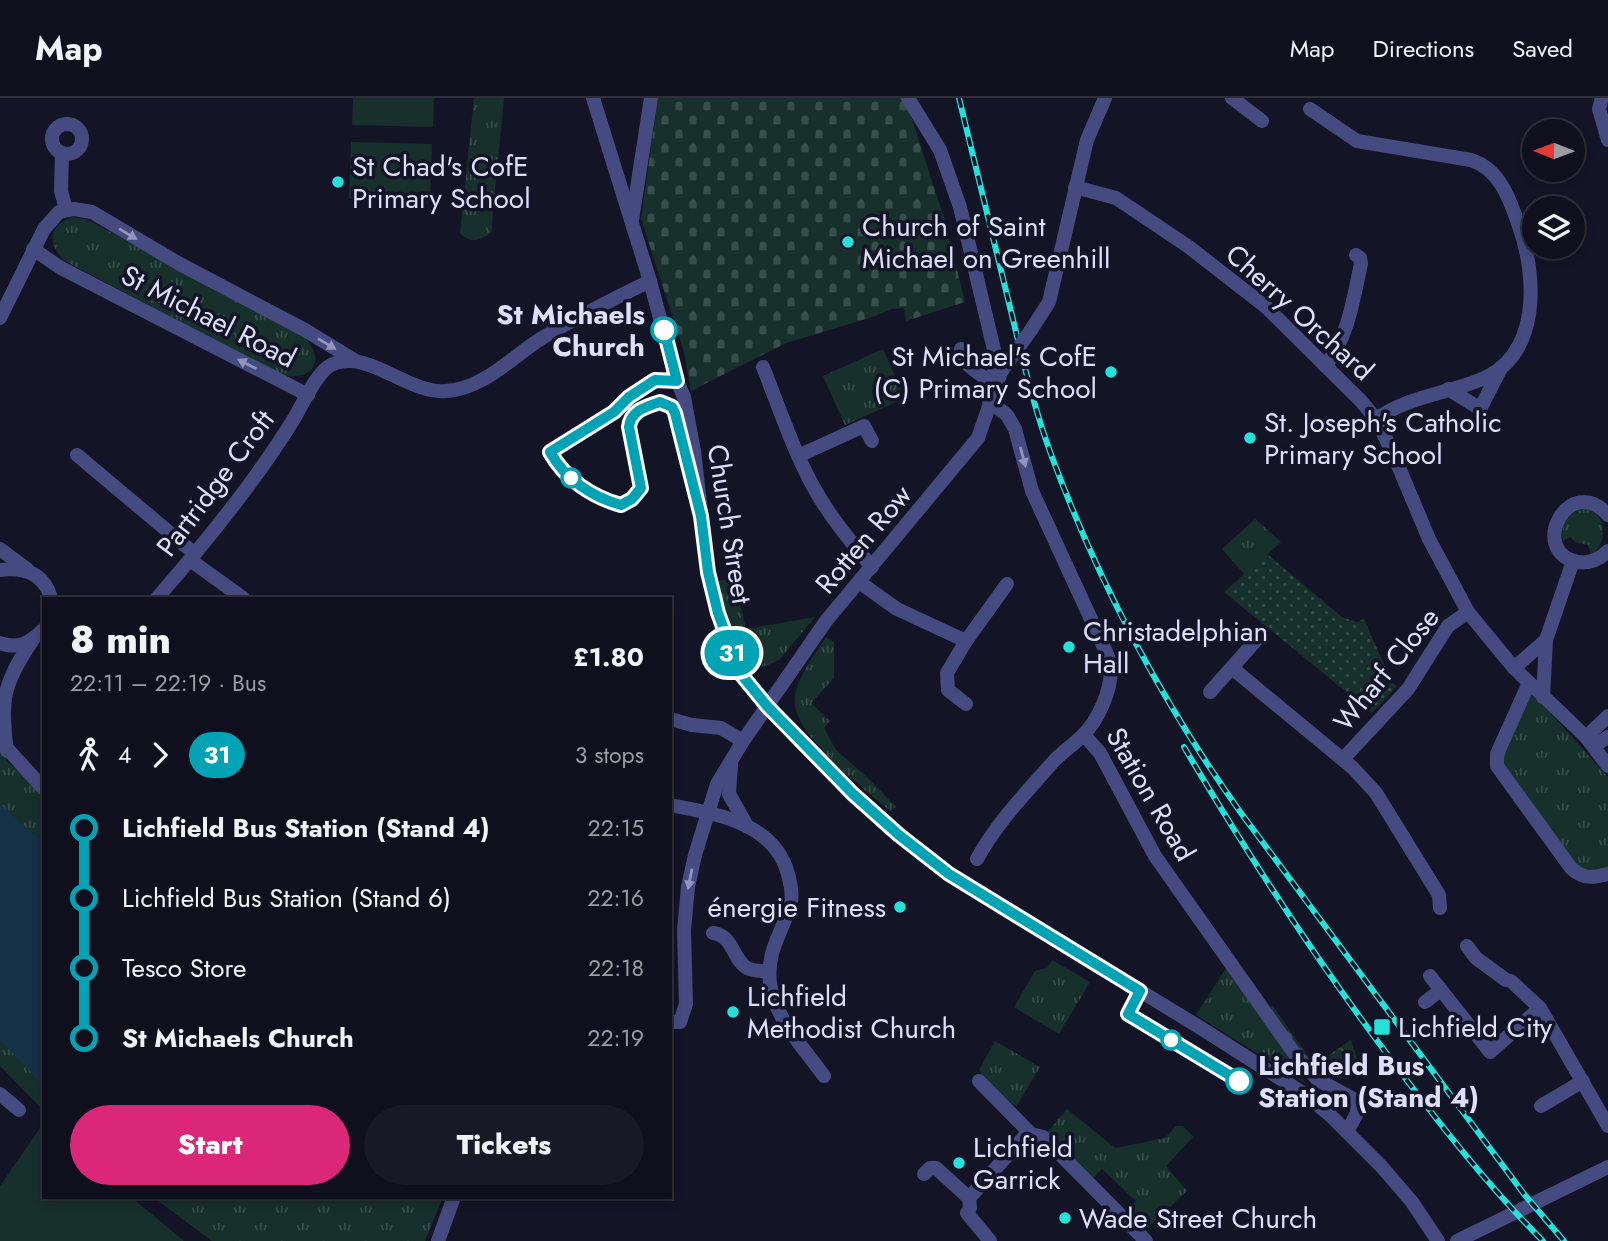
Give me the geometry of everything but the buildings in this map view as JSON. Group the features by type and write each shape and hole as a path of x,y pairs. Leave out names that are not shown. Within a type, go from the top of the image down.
{"street":[{"name":"Church Street","path":"593,98 684,397 694,451 708,572 718,613 740,673 767,706 888,827 949,874 1289,1084 1347,1132 1412,1202 1438,1241"},
{"path":"631,221 651,98"},
{"path":"908,98 940,150 960,206 996,358 994,370 998,379"},
{"path":"998,379 1049,302 1087,140 1105,98"},
{"path":"1232,98 1262,121"},
{"path":"1602,98 1600,109 1608,140"},
{"path":"1310,109 1356,141 1479,163 1491,170 1501,184 1523,237 1532,287 1530,312 1523,336 1508,363 1481,380 1392,408 1376,419"},
{"path":"0,318 33,249 54,216 66,209 61,191 61,153"},
{"name":"Cherry Orchard","path":"1075,187 1116,198 1189,247 1266,307 1361,401 1376,419 1429,539 1468,612 1514,668 1590,742 1608,766"},
{"name":"St Michael Road","path":"66,209 92,212 178,263 305,330 356,361 424,389 456,390 472,385 585,313 650,281"},
{"name":"St Michael Road","path":"33,249 61,268 308,395 324,370 342,361 356,361"},
{"path":"1325,366 1338,350 1345,334 1361,264 1356,255"},
{"path":"961,349 968,365 998,379"},
{"path":"763,367 798,456 814,488 841,530 872,567"},
{"path":"1448,389 1479,408 1502,368"},
{"name":"Rotten Row","path":"672,1023 680,1022 686,1004 684,930 688,887 717,784 743,741 826,621 978,438 998,379"},
{"name":"Partridge Croft","path":"158,597 193,557 275,446 308,395"},
{"name":"Station Road","path":"989,401 1007,415 1015,429 1032,491 1110,662 1107,690 1084,735 1100,754 1155,856 1294,1053 1318,1080 1357,1101 1357,1113 1347,1132"},
{"path":"798,456 864,426 872,441"},
{"path":"77,455 242,597"},
{"path":"1608,515 1599,506 1579,503 1564,510 1555,525 1556,542 1560,550 1573,561 1593,561 1608,551"},
{"path":"0,549 47,586 52,597"},
{"path":"1543,697 1546,639 1573,561"},
{"path":"0,570 16,568 29,571"},
{"path":"859,582 897,609 966,641"},
{"path":"966,704 948,690 947,673 966,641 1007,584"},
{"name":"Wharf Close","path":"1343,759 1408,689 1448,626 1468,612"},
{"path":"42,631 32,641 10,676 3,698 4,746 42,787"},
{"path":"1210,692 1258,638"},
{"path":"1514,668 1546,639"},
{"path":"0,643 17,646 32,641"},
{"path":"1232,668 1343,759 1376,793 1443,897"},
{"path":"1529,683 1497,754 1497,766 1571,868 1580,876 1594,878 1608,874"},
{"path":"1590,742 1608,716"},
{"path":"672,720 721,728 743,741"},
{"path":"977,859 994,830 1062,753 1084,735"},
{"path":"1590,742 1608,737"},
{"path":"733,757 729,794 747,826"},
{"path":"672,805 747,826 774,846 786,866 791,899 771,955 769,972 777,1007 784,1021 824,1076"},
{"path":"713,933 720,934 729,941 748,969 769,972"},
{"path":"1468,946 1476,958 1511,981 1540,1008 1608,1126"},
{"path":"1430,976 1490,1052 1540,1008"},
{"path":"1425,1002 1441,990"},
{"path":"1541,1106 1583,1081"},
{"path":"979,1082 1031,1134"},
{"path":"0,1094 19,1110"},
{"path":"969,1198 1024,1136 1031,1134 1043,1137 1146,1241"},
{"path":"1457,1241 1608,1167"},
{"path":"924,1174 930,1168 936,1168 969,1198 970,1208 967,1213 990,1241"},
{"path":"438,1241 453,1199"}],"green space":[{"path":"353,98 434,98 433,127 352,125"},
{"path":"474,98 504,98 491,233 474,240 460,233"},
{"path":"658,98 903,98 944,218 965,302 906,321 904,308 891,309 786,343 691,391 684,352 641,219"},
{"path":"351,142 432,144 430,202 349,199"},
{"path":"73,217 86,219 302,335 314,352 314,366 303,375 282,375 65,261 55,248 52,236 59,225"},
{"path":"883,349 905,398 845,425 823,376"},
{"path":"1585,509 1598,516 1603,529 1600,544 1591,555 1588,545 1575,542 1570,537 1563,541 1566,520"},
{"path":"1255,519 1281,542 1245,575 1222,549"},
{"path":"1267,554 1342,617 1357,622 1364,619 1392,683 1397,686 1372,713 1224,592"},
{"path":"734,578 746,629 815,617 779,660 763,667 751,662 742,652 728,622 718,581"},
{"path":"826,637 834,642 834,678 811,703 830,721 824,728 836,750 896,807 890,811 834,762 807,732 799,718 795,704 797,686"},
{"path":"1531,696 1538,699 1608,777 1608,868 1593,872 1579,868 1505,769 1500,758"},
{"path":"0,751 8,762 42,791 42,1109 0,1066"},
{"path":"1052,960 1090,982 1059,1034 1014,1007 1035,971 1047,968"},
{"path":"1226,968 1288,1055 1305,1083 1196,1015"},
{"path":"1272,1005 1314,1065 1351,1040 1361,1070 1345,1079 1314,1071 1271,1009"},
{"path":"995,1041 1040,1067 1016,1107 987,1082 979,1070"},
{"path":"1067,1109 1115,1148 1165,1138 1176,1126 1183,1126 1193,1137 1166,1166 1187,1191 1140,1234 1123,1216 1136,1201 1102,1169 1088,1183 1043,1137"},
{"path":"42,1125 42,1199 133,1199 184,1241 0,1241 0,1186"},
{"path":"156,1199 442,1199 425,1241 212,1241"}],"water":[{"path":"0,804 42,842 42,1084 0,1040"}],"railway":[{"path":"959,98 1045,438 1090,551 1134,641 1185,728 1241,813 1524,1194 1564,1241"},
{"path":"1184,747 1285,909 1367,1028 1466,1156 1543,1241"}],"bus line":[{"name":"31","path":"664,330 677,381 655,380 629,397 614,412 559,444 550,452 557,464 566,475 599,498 621,505 632,499 641,488 629,427 630,420 635,412 660,402 672,407 701,516 708,572 727,642 740,673 767,706 888,827 949,874 1140,991 1128,1014 1239,1081"}],"place":[{"name":"St Chad's CofE Primary School","path":"338,182"},
{"name":"Church of Saint Michael on Greenhill","path":"848,242"},
{"name":"St Michaels Church","path":"664,330"},
{"name":"St Michael's CofE (C) Primary School","path":"1111,372"},
{"name":"St. Joseph's Catholic Primary School","path":"1250,438"},
{"name":"Christadelphian Hall","path":"1069,647"},
{"name":"énergie Fitness","path":"900,907"},
{"name":"Lichfield Methodist Church","path":"733,1012"},
{"name":"Lichfield City","path":"1382,1027"},
{"name":"Lichfield Bus Station (Stand 4)","path":"1239,1081"},
{"name":"Lichfield Garrick","path":"959,1163"},
{"name":"Wade Street Church","path":"1065,1218"}]}
